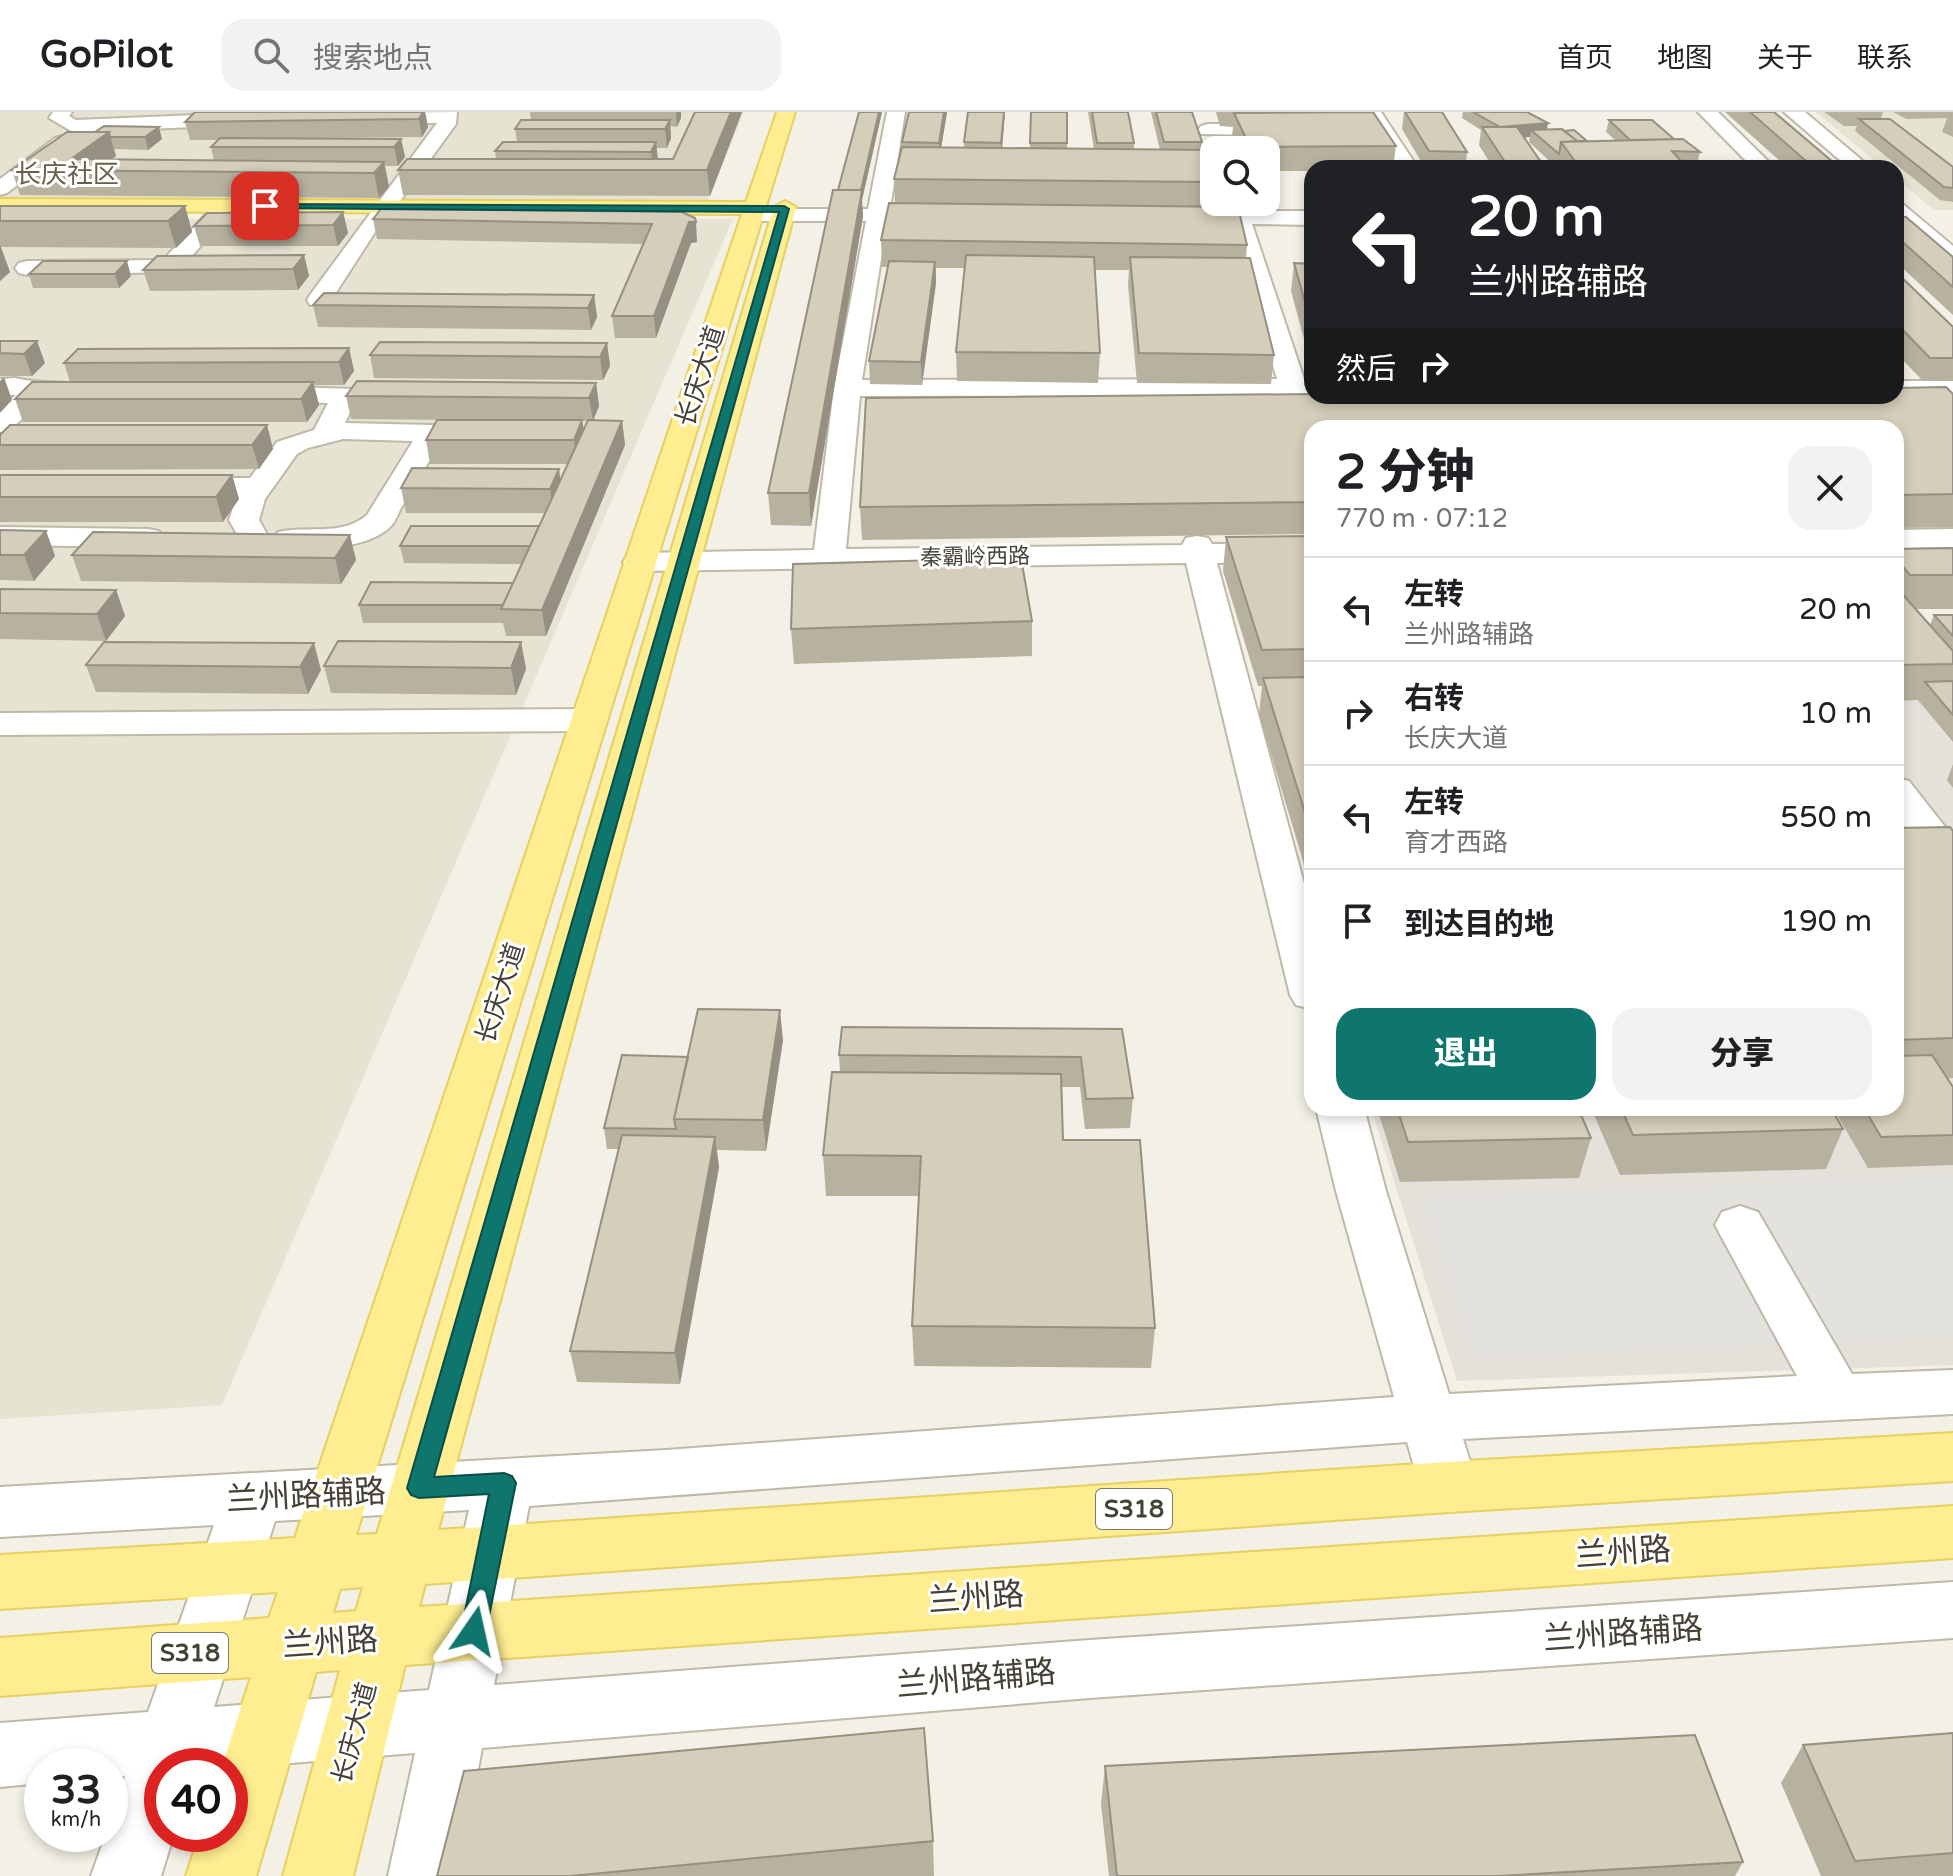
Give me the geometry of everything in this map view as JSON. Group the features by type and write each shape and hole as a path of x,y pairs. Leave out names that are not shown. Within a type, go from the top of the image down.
{"main road":[{"name":"长庆大道","path":"318,1876 419,1488 684,557 769,212 786,112"},
{"name":"长庆大道","path":"221,1876 338,1493 640,558 769,212 812,112"},
{"path":"0,205 769,212"},
{"path":"0,212 381,210"},
{"name":"S318","path":"0,1582 1953,1457"},
{"name":"兰州路","path":"0,1667 474,1631 1953,1532"}],"street":[{"path":"829,554 847,388 878,212 894,164 896,112"},
{"path":"1707,112 1757,160"},
{"path":"1779,112 1836,160"},
{"path":"1793,112 1851,160"},
{"path":"319,300 446,124 448,114 340,118"},
{"path":"0,180 73,121 256,116"},
{"path":"0,189 73,121"},
{"path":"1205,121 1320,130"},
{"path":"1374,124 1402,160"},
{"path":"769,212 962,213"},
{"path":"27,268 169,267 220,213"},
{"path":"1162,215 1200,213"},
{"path":"1280,214 1304,215"},
{"path":"847,388 1303,387 1239,216"},
{"path":"1913,217 1953,244"},
{"path":"1913,217 1953,258"},
{"path":"0,387 15,386 35,392 113,393"},
{"path":"1904,389 1953,389"},
{"path":"0,424 35,392"},
{"path":"237,394 345,395 326,433"},
{"path":"222,538 325,539 353,534 375,525 384,517 432,433 326,433 287,448 250,499 244,520 254,538"},
{"path":"152,487 259,487"},
{"path":"0,536 175,538"},
{"path":"1904,539 1953,538"},
{"name":"秦霸岭西路","path":"640,558 1198,549 1304,544"},
{"path":"1904,546 1953,546"},
{"path":"1198,549 1252,696 1304,955"},
{"name":"秦霸岭西路","path":"1198,549 1304,552"},
{"path":"0,724 589,720"},
{"path":"1904,800 1953,864"},
{"path":"1342,1116 1361,1191 1449,1487"},
{"path":"1740,1225 1837,1397"},
{"name":"兰州路辅路","path":"0,1512 504,1483 1430,1418 1953,1392"},
{"path":"423,1876 504,1483"},
{"path":"168,1748 253,1498"},
{"name":"兰州路辅路","path":"208,1748 263,1735 1106,1667 1953,1610"},
{"name":"兰州路辅路","path":"0,1755 144,1758"},
{"path":"121,1869 144,1811"}],"shaded area":[{"path":"0,112 744,112 708,201 0,197"},
{"path":"1816,112 1953,112 1953,210 1934,210 1904,185 1904,160 1873,160"},
{"path":"0,219 733,219 222,1405 0,1419"},
{"path":"1904,629 1953,685 1953,1365 1457,1381 1374,1116 1904,1116"},
{"path":"1953,1175 1953,1336 1475,1358 1420,1197"}],"building":[{"path":"195,112 423,112 419,119 185,122"},
{"path":"695,112 731,112 707,170 398,170 407,159 673,159"},
{"path":"859,112 879,112 861,190 838,190"},
{"path":"909,112 944,112 939,143 902,142"},
{"path":"968,112 1004,112 1001,143 964,142"},
{"path":"1031,112 1067,112 1067,143 1030,143"},
{"path":"1092,112 1128,112 1134,143 1097,143"},
{"path":"1156,112 1192,112 1200,142 1164,142"},
{"path":"1373,112 1396,146 1280,147 1280,136 1245,136 1234,113"},
{"path":"1405,112 1442,112 1467,152 1429,151"},
{"path":"1473,112 1527,112 1548,123 1500,127"},
{"path":"1750,112 1774,112 1831,160 1805,160"},
{"path":"1859,119 1890,119 1953,167 1953,188 1944,187"},
{"path":"521,120 670,120 665,129 515,129"},
{"path":"1609,120 1652,120 1674,139 1630,140"},
{"path":"104,126 159,127 145,137 110,137 109,132 95,132"},
{"path":"1482,127 1517,127 1540,160 1504,160"},
{"path":"1562,129 1577,141 1561,142 1559,154 1531,130"},
{"path":"1574,130 1587,141 1577,141 1564,131"},
{"path":"67,132 109,132 71,159 384,162 374,173 12,170"},
{"path":"220,138 401,139 394,147 211,147"},
{"path":"1683,139 1700,152 1672,151 1680,160 1574,160 1561,142"},
{"path":"503,142 656,142 651,152 495,151"},
{"path":"902,147 1200,150 1200,182 894,179"},
{"path":"833,190 862,190 809,493 768,493"},
{"path":"889,203 1200,207 1200,216 1240,216 1247,245 881,240"},
{"path":"0,206 185,206 168,221 0,221"},
{"path":"381,209 682,212 695,218 696,222 689,222 654,316 612,316 652,224 373,219"},
{"path":"343,212 333,225 194,226 207,213"},
{"path":"1904,217 1953,257 1953,287 1904,243"},
{"path":"304,255 293,269 143,270 157,256"},
{"path":"966,255 1094,257 1100,353 956,352"},
{"path":"1130,257 1250,258 1274,355 1139,353"},
{"path":"43,261 127,261 115,274 29,274"},
{"path":"889,261 935,262 921,362 869,361"},
{"path":"1294,263 1304,264 1304,299"},
{"path":"1904,280 1953,327 1953,358 1930,358 1904,331"},
{"path":"324,293 594,295 588,308 313,305"},
{"path":"0,341 37,341 24,354 0,353"},
{"path":"380,342 607,343 600,357 370,355"},
{"path":"349,348 339,362 64,363 78,349"},
{"path":"357,381 596,383 589,398 346,396"},
{"path":"32,382 313,382 301,399 15,399"},
{"path":"1946,387 1953,394 1953,494 1904,495 1904,420 1304,420 1304,502 860,507 866,398 1304,394 1304,404 1904,404 1904,388"},
{"path":"437,420 582,420 574,440 426,440"},
{"path":"588,420 622,421 542,610 501,609"},
{"path":"10,425 267,425 252,445 0,445 0,435"},
{"path":"412,468 559,469 550,489 401,488"},
{"path":"0,475 232,475 216,497 0,497"},
{"path":"411,526 539,526 530,546 400,546"},
{"path":"0,530 46,531 24,555 0,555"},
{"path":"93,532 350,535 335,558 72,555"},
{"path":"1304,536 1304,649 1262,650 1226,537"},
{"path":"1953,548 1953,575 1910,575 1904,568 1904,549"},
{"path":"1021,558 1032,621 791,629 793,564"},
{"path":"371,582 513,583 503,605 359,605"},
{"path":"0,589 116,590 97,614 0,613"},
{"path":"1904,596 1953,651 1953,664 1904,665"},
{"path":"1934,615 1953,615 1953,636"},
{"path":"338,641 521,642 511,668 324,666"},
{"path":"104,642 314,643 300,667 86,665"},
{"path":"1304,677 1304,809 1263,678"},
{"path":"1953,681 1953,715 1925,682"},
{"path":"1950,827 1953,831 1953,1038 1904,1040 1904,828"},
{"path":"698,1009 780,1010 763,1120 674,1119"},
{"path":"842,1027 1122,1029 1133,1098 1086,1099 1081,1057 839,1055"},
{"path":"622,1055 688,1057 674,1119 676,1129 604,1128"},
{"path":"1932,1055 1953,1087 1953,1135 1881,1137 1869,1116 1904,1116 1904,1056"},
{"path":"832,1072 1061,1074 1063,1140 1140,1140 1155,1328 912,1326 921,1156 823,1155"},
{"path":"1400,1116 1581,1116 1591,1138 1408,1142"},
{"path":"1625,1116 1836,1116 1843,1129 1633,1135"},
{"path":"622,1135 715,1137 675,1353 570,1351"},
{"path":"924,1728 933,1841 571,1876 437,1876 464,1771"},
{"path":"1953,1733 1953,1853 1855,1861 1803,1745"},
{"path":"1695,1735 1743,1862 1498,1876 1117,1876 1105,1766"}],"district":[{"name":"长庆社区","path":"67,174"}],"route":[{"path":"265,206 784,209 419,1488 504,1483 474,1631"}]}
